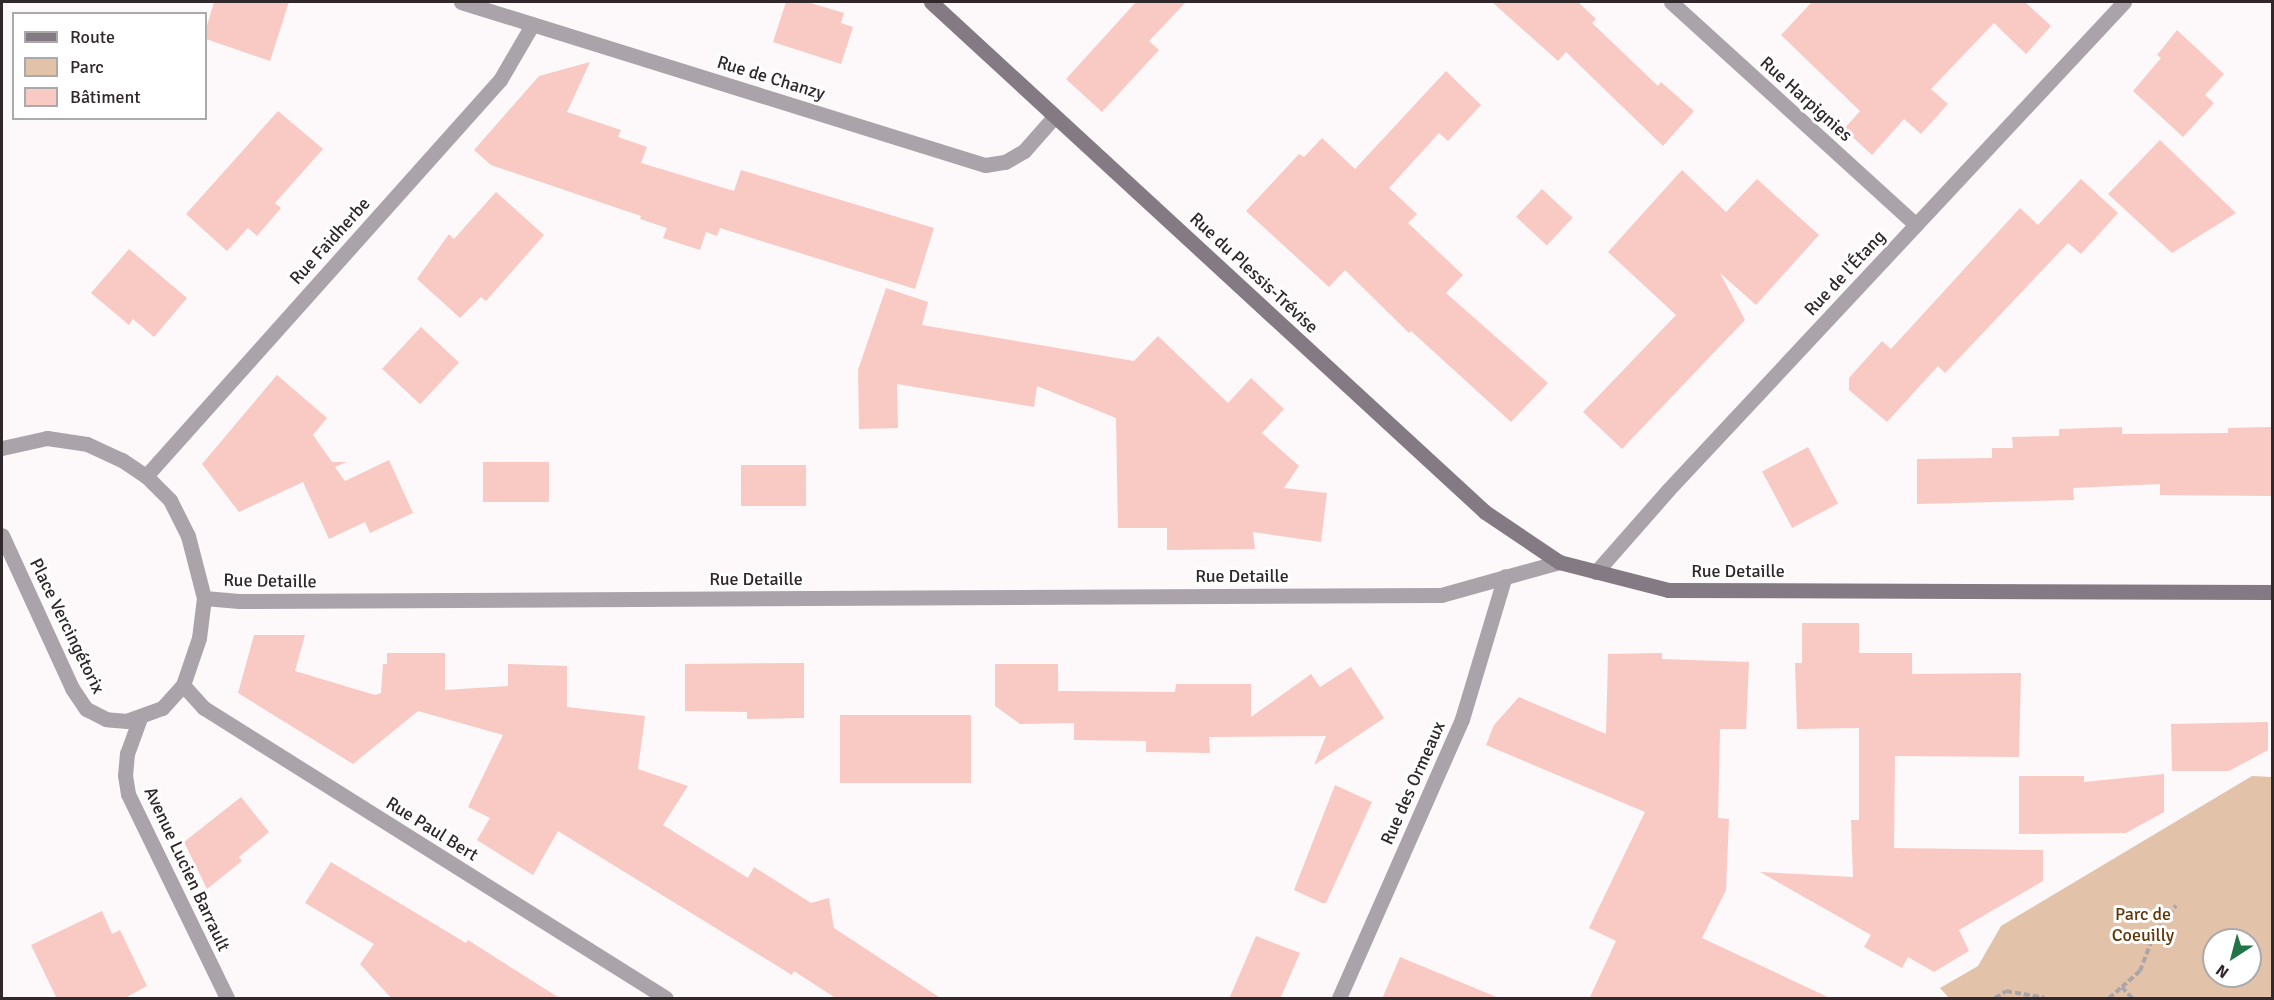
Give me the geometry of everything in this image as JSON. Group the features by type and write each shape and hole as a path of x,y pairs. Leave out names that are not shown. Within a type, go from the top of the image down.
{"street":[{"name":"Rue de Chanzy","path":"461,2 985,165 1005,162 1024,151 1054,117"},
{"name":"Rue du Plessis-Trévise","path":"931,2 1485,512 1559,562"},
{"name":"Rue Harpignies","path":"1671,2 1916,225"},
{"name":"Rue de l'Étang","path":"1596,572 1668,490 2124,2"},
{"name":"Rue Faidherbe","path":"146,476 500,80 532,25"},
{"name":"Place Vercingétorix","path":"2,448 47,438 87,444 122,460 146,476 170,500 188,536 204,598 199,638 183,685 162,708 127,722 106,719 86,709 72,688 2,535"},
{"name":"Rue Detaille","path":"204,598 250,601 1441,595 1559,562 1668,590 2272,592"},
{"name":"Rue des Ormeaux","path":"1339,999 1462,719 1505,576"},
{"name":"Rue Paul Bert","path":"183,685 204,708 666,999"},
{"name":"Avenue Lucien Barrault","path":"140,718 128,753 125,775 128,794 227,999"}],"path":[{"path":"2109,999 2140,971 2153,937 2176,905"},
{"path":"2122,987 2132,999"},
{"path":"1995,999 2006,991 2044,999"}],"green space":[{"name":"Parc de Coeuilly","path":"2252,776 2272,777 2272,998 1949,998 1940,988 1978,966 2001,926"}],"building":[{"path":"214,2 289,2 270,61 207,39 207,26"},
{"path":"786,2 807,2 844,13 841,23 853,27 841,64 773,42"},
{"path":"1136,2 1186,2 1149,41 1159,50 1102,112 1066,79"},
{"path":"1492,2 1578,2 1596,19 1592,23 1658,86 1661,82 1694,111 1663,146 1566,52 1558,61"},
{"path":"1812,2 2025,2 2051,26 2026,54 1994,23 1931,89 1948,104 1921,134 1904,119 1872,155 1844,129 1860,111 1781,35"},
{"path":"2177,30 2224,74 2205,95 2214,103 2183,137 2133,91 2161,58 2157,55"},
{"path":"590,62 567,112 621,130 618,137 647,147 641,163 734,191 741,170 934,228 915,289 720,228 717,236 706,232 700,250 663,238 667,228 640,219 641,216 491,165 474,150 539,76"},
{"path":"1446,71 1481,105 1448,141 1439,133 1389,188 1417,214 1408,223 1463,275 1446,293 1548,383 1511,422 1411,331 1409,333 1345,270 1329,287 1246,211 1299,154 1304,157 1322,138 1355,169"},
{"path":"278,111 323,149 275,203 281,208 257,236 248,228 227,251 186,214"},
{"path":"2160,140 2236,213 2172,253 2108,194"},
{"path":"1682,170 1726,212 1757,179 1819,235 1756,305 1720,273 1745,320 1622,449 1583,412 1676,315 1608,252"},
{"path":"2081,179 2118,213 2081,254 2068,243 1945,373 1938,366 1887,422 1849,390 1849,378 1882,341 1891,349 2020,208 2038,225"},
{"path":"1542,189 1573,218 1547,245 1516,217"},
{"path":"496,192 544,235 486,301 481,297 460,318 417,279 449,234 454,239"},
{"path":"129,249 187,298 154,337 133,319 129,325 91,293"},
{"path":"886,288 928,302 922,325 1134,361 1158,336 1228,403 1251,378 1284,409 1262,433 1299,466 1284,488 1327,493 1321,542 1253,532 1255,549 1167,550 1167,528 1118,528 1116,418 1037,386 1034,407 897,384 898,428 859,429 858,370"},
{"path":"421,327 459,362 420,404 382,369"},
{"path":"277,375 327,418 313,435 332,462 347,462 335,467 345,481 389,460 413,513 370,533 365,522 329,539 303,482 239,512 202,464"},
{"path":"2122,427 2122,434 2228,433 2228,428 2272,427 2272,496 2160,495 2160,484 2073,488 2074,500 1917,504 1917,459 1992,458 1992,448 2013,448 2012,437 2059,436 2059,429"},
{"path":"1808,447 1838,504 1792,528 1762,471"},
{"path":"483,462 549,462 549,502 483,502"},
{"path":"741,465 806,465 806,506 741,506"},
{"path":"1802,623 1859,623 1859,653 1912,653 1912,674 2021,673 2019,757 1895,756 1894,848 2043,850 2043,881 1959,930 1969,951 1934,972 1908,957 1902,968 1864,947 1871,935 1760,872 1853,877 1851,820 1859,820 1859,728 1797,729 1795,663 1802,663"},
{"path":"254,635 305,635 295,671 375,695 381,693 383,664 387,664 387,653 445,653 445,690 508,686 508,664 567,666 567,707 645,716 638,769 688,786 663,825 748,878 754,867 811,903 829,898 834,928 942,999 837,999 794,971 792,975 558,831 533,875 477,840 490,818 468,807 503,735 418,711 353,764 238,693"},
{"path":"1662,653 1662,659 1749,662 1746,729 1720,729 1718,818 1729,819 1726,890 1702,938 1832,999 1589,999 1616,941 1589,928 1645,812 1486,745 1494,725 1519,697 1606,734 1608,654"},
{"path":"804,663 804,718 747,719 747,712 685,711 685,664"},
{"path":"995,664 1058,664 1058,691 1175,692 1176,684 1251,684 1251,717 1311,674 1320,687 1351,667 1384,718 1314,765 1326,736 1209,737 1210,753 1146,752 1146,741 1074,740 1074,723 1020,724 995,706"},
{"path":"840,715 971,715 971,783 840,783"},
{"path":"2268,722 2268,750 2229,771 2172,771 2171,724"},
{"path":"2164,774 2164,812 2126,833 2019,834 2019,776 2084,776 2084,782"},
{"path":"1335,785 1372,802 1326,903 1322,903 1294,890"},
{"path":"241,797 269,832 239,857 242,861 207,889 184,842"},
{"path":"331,862 466,943 468,940 561,999 392,999 360,964 374,944 305,903"},
{"path":"102,911 112,934 120,930 147,986 123,999 57,999 31,945"},
{"path":"1256,936 1300,953 1280,999 1229,999"},
{"path":"1400,957 1499,998 1499,999 1382,999"}]}
